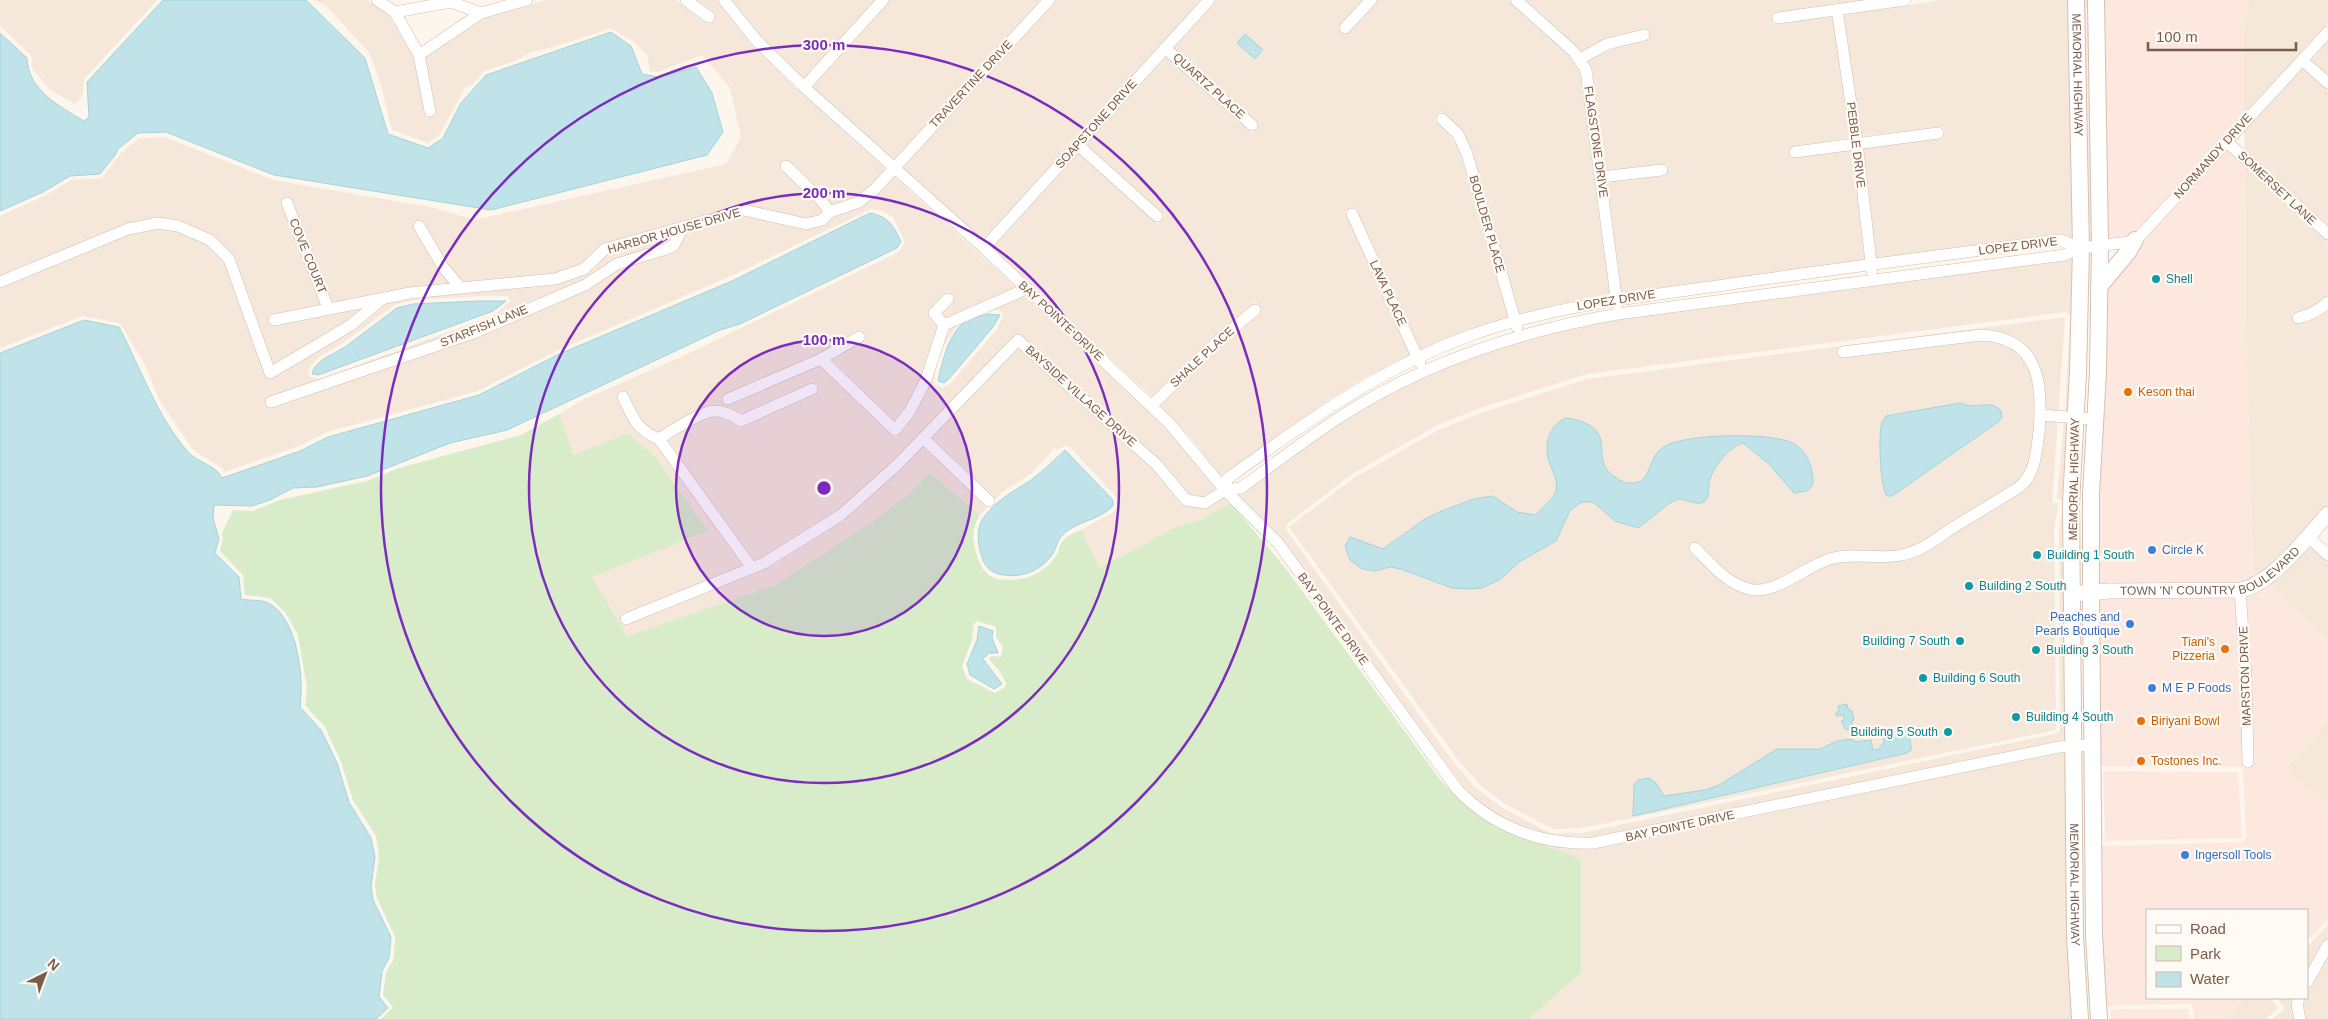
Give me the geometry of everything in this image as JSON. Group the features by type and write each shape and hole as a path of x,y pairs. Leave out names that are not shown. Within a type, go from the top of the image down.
{"main road":[{"name":"MEMORIAL HIGHWAY","path":"2076,0 2081,248 2078,373 2071,503 2075,959 2080,1019"},
{"name":"MEMORIAL HIGHWAY","path":"2096,0 2100,244 2090,494 2093,881 2095,968 2099,1019"},
{"path":"2099,287 2136,240"},
{"path":"2074,882 2093,881"}],"street":[{"path":"377,0 394,12 419,55 430,111"},
{"path":"419,55 481,13 527,0"},
{"path":"686,0 709,17"},
{"name":"BAY POINTE DRIVE","path":"724,0 757,41 804,87 984,248 1152,405 1186,441 1225,490 1278,543 1457,789 1489,816 1527,834 1574,844 1611,840 2073,745 2092,745"},
{"path":"804,87 883,0"},
{"name":"TRAVERTINE DRIVE","path":"894,168 1049,0"},
{"name":"SOAPSTONE DRIVE","path":"984,248 1208,0"},
{"path":"1345,28 1371,0"},
{"name":"FLAGSTONE DRIVE","path":"1516,0 1580,59 1588,76 1618,314"},
{"path":"1778,18 1905,0"},
{"path":"394,12 451,2 481,13"},
{"name":"PEBBLE DRIVE","path":"1837,10 1857,143 1873,280"},
{"name":"NORMANDY DRIVE","path":"2136,240 2328,32"},
{"path":"1580,59 1607,44 1644,35"},
{"name":"QUARTZ PLACE","path":"1165,48 1252,125"},
{"path":"2302,60 2328,84"},
{"name":"BOULDER PLACE","path":"1442,119 1458,134 1467,154 1520,336"},
{"path":"1795,152 1938,133"},
{"name":"SOMERSET LANE","path":"2226,141 2328,234"},
{"path":"1078,145 1157,216"},
{"path":"786,166 820,198 830,212"},
{"name":"HARBOR HOUSE DRIVE","path":"274,320 384,297 460,287 506,285 555,279 584,268 605,249 682,229 744,210 806,224 822,220 830,212 859,202 875,189 894,168"},
{"path":"1601,177 1662,170"},
{"name":"COVE COURT","path":"287,203 328,308"},
{"name":"LAVA PLACE","path":"1352,214 1424,371"},
{"path":"0,282 128,229 158,223 178,226 210,240 229,259 270,373 350,325 384,297"},
{"path":"419,226 442,267 460,287"},
{"name":"STARFISH LANE","path":"271,402 476,332 585,285 617,264 666,249 674,245 682,229"},
{"name":"LOPEZ DRIVE","path":"2060,240 2081,248 2064,255 1618,314 1559,325 1520,336 1424,371 1340,416 1241,488 1225,490 1227,479 1315,415 1368,383 1417,358 1466,337 1515,321 1569,307 1616,299 2060,240"},
{"path":"2081,248 2136,240"},
{"path":"821,358 895,430 910,412 926,380 944,325 1026,289"},
{"path":"944,325 934,313 948,299"},
{"path":"2298,318 2322,309 2328,302"},
{"name":"SHALE PLACE","path":"1152,405 1218,341 1255,310"},
{"path":"1695,548 1726,578 1755,590 1778,585 1831,558 1894,556 1911,553 2024,482 2031,474 2035,462 2040,415 2040,386 2036,370 2026,353 2014,343 1999,336 1981,335 1843,352"},
{"path":"728,399 821,358 859,337"},
{"name":"BAYSIDE VILLAGE DRIVE","path":"626,619 764,563 841,515 898,464 1018,340 1158,465 1186,500 1205,502 1225,490"},
{"path":"659,439 673,429 712,410 723,412 741,421 812,389"},
{"path":"623,397 634,422 645,433 659,439 752,568"},
{"path":"2040,415 2094,419"},
{"path":"923,438 989,502"},
{"name":"TOWN 'N' COUNTRY BOULEVARD","path":"2072,594 2091,592 2240,590 2254,587 2266,580 2328,514"},
{"path":"2307,536 2328,555"},
{"name":"MARSTON DRIVE","path":"2240,590 2246,677 2248,762"},
{"path":"2308,980 2328,945"},
{"path":"2299,999 2297,1005 2300,1019"}],"shaded area":[{"path":"0,0 157,0 84,79 83,95 75,104 50,90 32,68 31,55 0,26"},
{"path":"314,0 367,0 389,15 414,58 426,118 436,115 425,57 485,18 546,0 676,0 709,24 716,15 695,0 717,0 752,45 796,88 1016,287 946,318 941,313 955,298 948,291 931,310 930,317 938,326 921,379 906,409 895,422 830,359 866,339 861,330 819,354 722,396 725,406 820,365 896,438 903,430 948,329 957,325 943,347 936,367 934,384 943,388 951,383 997,329 1004,314 999,310 991,310 1024,295 1156,418 1181,445 1216,489 1204,497 1183,494 1180,504 1203,508 1224,496 1231,503 1200,520 1176,527 1099,568 1081,530 1112,513 1117,507 1117,498 1069,446 1064,446 1058,450 1054,448 1032,473 1001,493 980,515 929,472 911,492 869,524 775,585 627,636 591,577 708,531 574,455 559,414 584,399 681,357 899,252 905,242 893,217 883,211 871,209 731,276 556,351 478,391 327,432 299,446 225,472 222,468 193,450 160,401 144,363 120,323 82,316 0,348 0,216 44,196 71,180 102,178 121,153 139,138 164,137 273,180 435,208 474,220 726,164 741,137 730,88 702,55 658,72 650,71 647,55 634,42 611,28 530,53 515,61 484,71 472,85 465,88 439,135 428,143 392,130 380,82 369,52 326,6","holes":["507,296 511,301 494,315 319,379 308,376 310,366 319,357 343,343 395,305 413,300"]},
{"path":"731,0 876,0 804,79 761,37"},
{"path":"890,0 1042,0 894,161 811,87"},
{"path":"1056,0 1202,0 984,241 901,167"},
{"path":"1215,0 1364,0 1338,28 1345,35 1378,0 1508,0 1570,56 1578,67 1582,78 1610,294 1519,314 1468,142 1462,131 1441,111 1434,120 1446,130 1458,147 1509,318 1420,351 1354,207 1345,212 1410,355 1365,378 1330,399 1222,478 1190,437 1159,405 1221,345 1262,310 1256,302 1215,337 1152,397 991,248 1078,153 1158,224 1165,215 1086,144 1165,55 1252,133 1259,124 1173,47"},
{"path":"1525,0 1868,0 1772,14 1773,24 1833,16 1850,138 1790,148 1790,158 1852,149 1865,261 1621,293 1607,181 1667,174 1668,164 1606,171 1593,74 1587,60 1620,46 1649,39 1648,29 1618,35 1581,52"},
{"path":"1941,0 2070,0 2076,240 2063,235 1876,259 1863,147 1944,138 1944,127 1861,136 1843,15"},
{"path":"2081,0 2090,0 2095,240 2087,241"},
{"path":"2101,0 2249,0 2244,30 2244,114 2136,233 2129,236 2106,238"},
{"path":"2249,0 2328,0 2328,24 2244,114 2244,30"},
{"path":"2328,39 2328,76 2309,59"},
{"path":"2302,68 2328,91 2328,227 2245,150 2244,128"},
{"path":"2226,148 2245,166 2246,328 2253,570 2260,577 2248,583 2096,586 2104,288 2141,242"},
{"path":"2245,166 2328,242 2328,295 2318,305 2292,314 2294,324 2311,320 2328,310 2328,506 2260,577 2253,570 2246,328"},
{"path":"2076,256 2070,412 2065,411 2070,316 2066,312 1587,374 1480,408 1436,426 1352,474 1287,524 1285,528 1454,763 1476,788 1501,807 1550,833 1581,833 2058,733 2060,729 2059,529 2064,502 2057,498 2064,422 2069,423 2068,741 1593,837 1574,838 1529,829 1503,818 1481,804 1462,785 1282,540 1237,494 1348,418 1425,376 1501,347 1560,330 1619,319 1869,287"},
{"path":"2065,317 2052,503 2059,503 2054,529 2056,730 1622,820 1581,828 1553,829 1503,803 1480,785 1458,760 1289,527 1354,478 1438,430 1481,413 1587,379"},
{"path":"2307,544 2328,563 2328,639 2268,584"},
{"path":"2268,584 2328,639 2328,721 2285,768 2328,805 2328,919 2308,940 2308,909 2146,909 2146,999 2242,999 2230,1019 2194,1019 2194,1008 2191,1004 2129,1005 2106,1008 2102,999 2096,597 2236,596 2241,678 2243,768 2253,766 2251,676 2246,594","holes":["2100,767 2240,767 2243,771 2246,838 2241,842 2103,846 2101,844"]},
{"path":"2328,721 2328,805 2285,769"},
{"path":"2068,751 2074,1019 1529,1019 1581,973 1581,859 1513,836 1512,834 1568,849 1611,846"},
{"path":"2103,771 2238,772 2242,838 2105,841"},
{"path":"2328,925 2328,1019 2273,1019 2285,1008 2278,999 2308,999 2308,946"},
{"path":"2242,999 2272,999 2278,1008 2266,1019 2230,1019"},
{"path":"2189,1009 2189,1019 2111,1019 2110,1010"}],"green space":[{"path":"559,414 574,455 628,433 656,458 708,531 592,577 627,636 775,585 869,524 911,492 929,472 980,515 973,535 982,568 994,578 1007,580 1015,580 1038,573 1051,563 1064,540 1081,530 1099,568 1176,527 1200,520 1231,503 1286,569 1441,781 1475,813 1497,828 1581,859 1581,973 1529,1019 381,1019 393,1007 383,995 386,972 394,959 395,937 377,898 375,885 379,856 376,836 353,800 341,762 325,727 305,705 307,688 298,635 285,612 270,598 245,595 243,575 220,551 223,539 222,533 233,510 253,511 280,500 367,481 399,468 521,435","holes":["977,621 996,627 996,637 1003,647 1001,657 992,656 989,659 1001,673 1006,683 1005,687 995,693 967,679 962,666 972,640 974,624"]}],"water":[{"path":"163,0 306,0 365,58 388,134 428,148 443,138 461,103 486,75 611,32 631,46 642,74 659,77 696,67 712,93 723,132 707,155 491,210 274,175 166,132 138,133 118,149 100,174 70,176 43,192 0,211 0,33 27,58 33,79 46,96 84,121 89,117 87,82"},
{"path":"1245,34 1263,50 1255,59 1237,43"},
{"path":"870,213 886,219 890,223 901,242 897,248 740,324 720,330 507,430 450,443 367,476 317,487 293,488 270,500 252,506 214,505 213,518 219,539 215,553 239,577 241,599 268,603 286,621 297,650 300,665 300,707 321,730 337,763 349,802 371,838 375,857 371,886 373,900 391,937 389,958 382,971 379,997 388,1008 376,1019 0,1019 0,353 84,320 119,327 150,392 178,439 189,453 216,470 222,478 300,451 328,437 479,395 557,355 732,281"},
{"path":"506,301 493,311 318,375 312,374 314,368 322,360 345,347 397,308 413,304"},
{"path":"988,314 1000,315 993,327 948,380 944,383 938,381 947,347 956,331 968,320"},
{"path":"1960,403 1973,406 1992,405 2001,411 2002,417 1998,422 1892,496 1887,496 1881,472 1880,448 1882,422 1886,416"},
{"path":"1565,418 1582,421 1596,431 1601,441 1602,457 1607,469 1618,479 1625,482 1642,480 1654,457 1665,446 1691,439 1751,436 1786,441 1796,445 1807,457 1812,473 1813,485 1807,491 1794,493 1769,464 1743,443 1727,453 1717,465 1709,483 1708,497 1702,503 1679,499 1664,507 1638,528 1615,521 1593,502 1582,502 1570,510 1556,541 1519,562 1501,579 1482,588 1452,588 1401,569 1390,567 1375,571 1362,569 1350,560 1345,546 1350,537 1383,549 1425,519 1474,499 1493,496 1517,512 1535,515 1550,501 1556,491 1556,479 1548,459 1547,443 1553,428"},
{"path":"1065,450 1113,500 1113,506 1103,514 1065,532 1049,559 1032,572 1011,576 993,572 983,561 979,548 978,533 982,520 992,507 1035,477"},
{"path":"979,626 993,631 992,638 998,653 989,653 983,659 1002,684 994,689 970,675 967,664 977,640"},
{"path":"1847,704 1848,709 1852,711 1854,720 1852,722 1853,728 1846,730 1841,721 1844,720 1844,715 1836,716 1836,713 1839,711 1838,706"},
{"path":"1899,727 1905,731 1910,739 1911,750 1907,753 1633,816 1634,785 1638,780 1649,778 1656,783 1664,796 1705,790 1719,785 1777,749 1820,749 1837,741 1853,739 1855,742 1871,740 1873,750 1879,749 1884,742 1883,738 1890,742 1895,730"}],"place":[{"name":"Shell","path":"2156,279"},
{"name":"Keson thai","path":"2128,392"},
{"name":"Circle K","path":"2152,550"},
{"name":"Building 1 South","path":"2037,555"},
{"name":"Building 2 South","path":"1969,586"},
{"name":"Peaches and Pearls Boutique","path":"2130,624"},
{"name":"Building 7 South","path":"1960,641"},
{"name":"Tiani's Pizzeria","path":"2225,649"},
{"name":"Building 3 South","path":"2036,650"},
{"name":"Building 6 South","path":"1923,678"},
{"name":"M E P Foods","path":"2152,688"},
{"name":"Building 4 South","path":"2016,717"},
{"name":"Biriyani Bowl","path":"2141,721"},
{"name":"Building 5 South","path":"1948,732"},
{"name":"Tostones Inc.","path":"2141,761"},
{"name":"Ingersoll Tools","path":"2185,855"}]}
